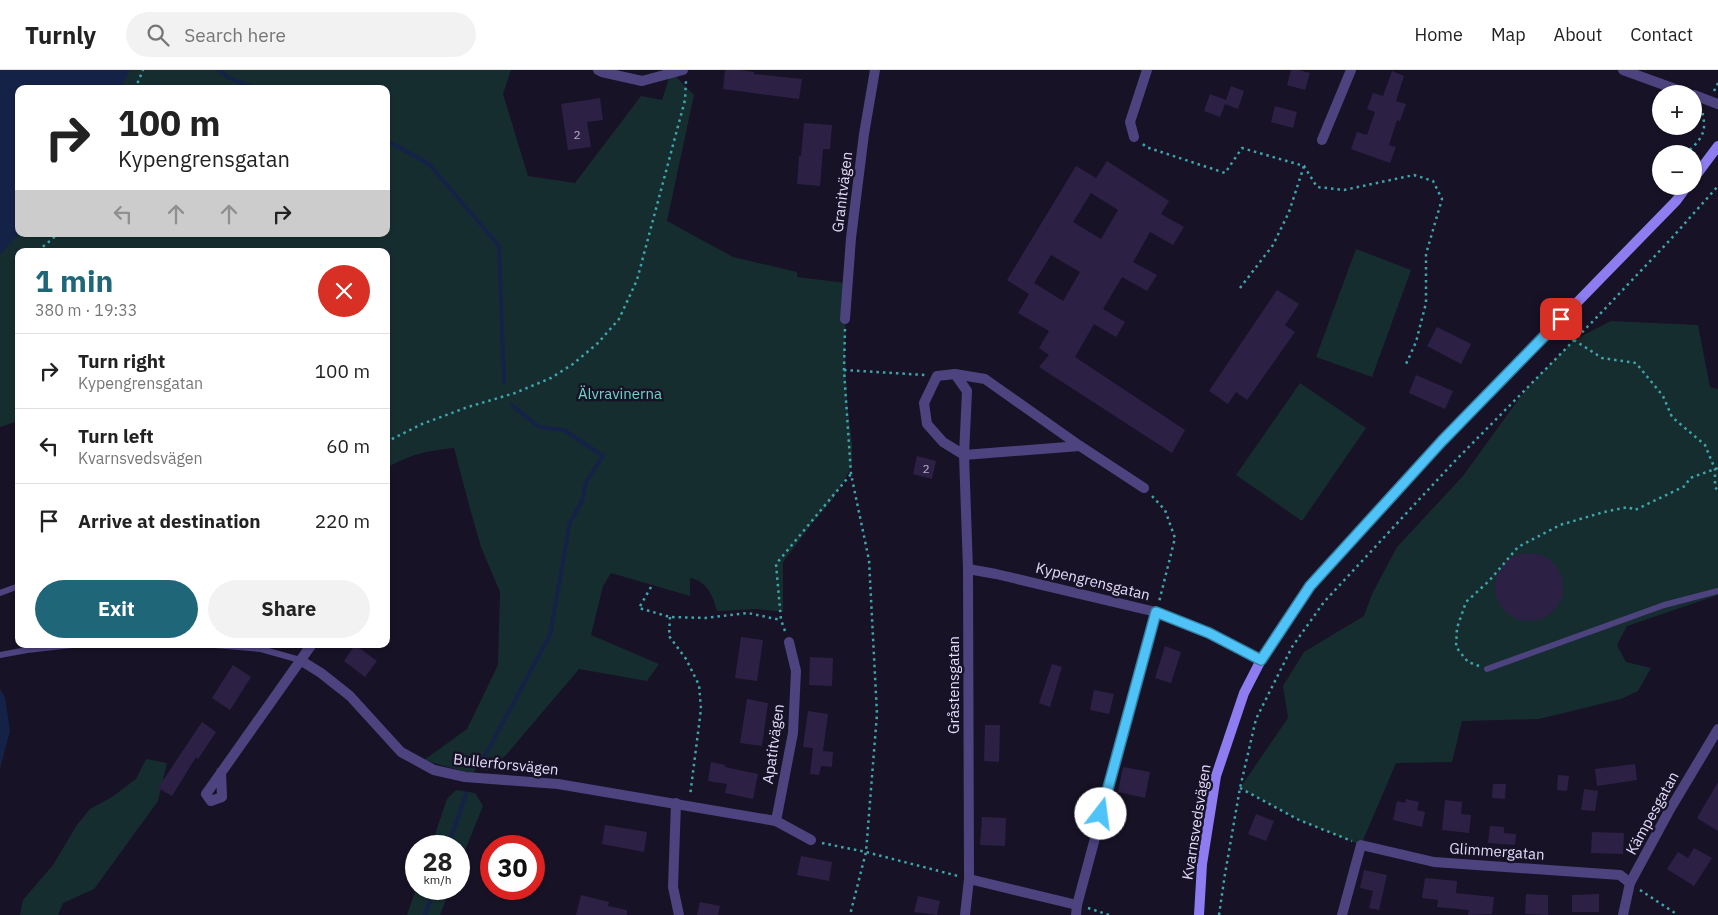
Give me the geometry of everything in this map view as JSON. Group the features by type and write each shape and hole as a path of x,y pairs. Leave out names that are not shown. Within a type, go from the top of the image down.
{"street":[{"path":"598,70 642,81 685,75"},
{"name":"Granitvägen","path":"845,319 851,238 864,134 875,70"},
{"path":"1134,137 1130,122 1147,70"},
{"path":"1322,140 1351,70"},
{"path":"1623,70 1664,85"},
{"path":"1702,167 1718,146"},
{"name":"Kvarnsvedsvägen","path":"1199,915 1202,864 1216,776 1244,693 1261,660 1310,586 1442,441 1680,195"},
{"path":"1080,446 964,455 943,442 927,424 924,403 937,376 956,374 986,379 1080,446 1144,488"},
{"name":"Gråstensgatan","path":"956,374 967,391 964,455 968,569 969,879 964,915"},
{"name":"Kypengrensgatan","path":"968,569 1156,612 1209,633 1261,660"},
{"path":"969,879 1076,910 1156,612"},
{"name":"Apatitvägen","path":"776,821 793,733 796,671 789,642"},
{"path":"221,772 309,648"},
{"name":"Bullerforsvägen","path":"300,660 321,672 350,696 401,752 434,770 465,777 558,784 776,821 810,840"},
{"name":"Kämpesgatan","path":"1623,915 1630,883 1669,811 1718,729"},
{"path":"676,803 673,887 679,915"},
{"path":"1342,915 1360,845"},
{"name":"Glimmergatan","path":"1360,845 1434,862 1620,876 1630,883"}],"lane":[{"path":"0,593 15,587"},
{"path":"1488,669 1664,605 1718,591"},
{"name":"Bullerforsvägen","path":"0,654 45,648"},
{"name":"Bullerforsvägen","path":"250,648 262,649 300,660"}],"path":[{"path":"137,85 143,70"},
{"path":"390,440 422,424 468,407 515,393 551,378 574,364 598,343 619,319 637,280 685,100 685,75"},
{"path":"1695,145 1702,135 1704,128 1702,113 1713,102"},
{"path":"1134,137 1146,147 1225,173 1242,148 1304,166 1317,187 1344,190 1414,175 1433,181 1442,199 1426,254 1426,303 1416,342 1406,364"},
{"path":"1240,288 1273,245 1289,212 1304,166"},
{"path":"1219,915 1240,788 1256,719 1292,647 1324,602 1453,463 1670,240 1718,186"},
{"path":"42,248 54,237"},
{"path":"845,319 844,370 851,474 869,560 877,714 866,852 850,915"},
{"path":"1574,340 1602,358 1636,363 1663,396 1672,417 1705,446 1716,468 1715,487 1718,490"},
{"path":"844,370 937,376"},
{"path":"1488,669 1468,662 1456,647 1457,628 1466,602 1489,581 1518,547 1560,525 1628,507 1635,510 1685,486 1690,478 1716,468"},
{"path":"789,642 781,620 776,564 851,474"},
{"path":"1144,488 1165,510 1175,538 1156,612"},
{"path":"651,587 639,608 670,617 705,618 748,613 781,620"},
{"path":"670,617 669,636 686,659 700,685 701,709 689,805"},
{"path":"1240,788 1299,820 1360,845"},
{"path":"810,840 866,852 969,879"},
{"path":"1630,883 1678,915"},
{"path":"1076,910 1109,915"}],"green space":[{"name":"Älvravinerna","path":"98,70 511,70 503,94 528,176 575,183 641,96 662,100 671,72 694,95 667,221 733,257 797,272 797,277 846,283 845,353 852,465 832,500 783,562 783,612 757,609 717,611 708,590 701,582 696,580 690,578 690,596 611,573 603,586 591,635 659,664 647,681 579,669 506,755 487,771 483,767 482,762 472,774 424,760 467,729 498,665 500,592 481,547 454,448 419,454 390,466 390,248 15,248 15,422 0,427 0,218 15,206 15,237 390,237 390,85 92,85"},
{"path":"1356,249 1411,270 1372,377 1316,357"},
{"path":"1611,321 1698,325 1710,387 1718,389 1718,595 1627,626 1617,645 1626,662 1651,668 1638,691 1621,699 1539,719 1462,721 1452,762 1396,763 1361,845 1299,820 1240,788 1288,718 1283,686 1304,652 1364,616 1372,594 1397,547 1463,476 1526,389 1574,340"},
{"path":"1300,383 1366,428 1302,521 1236,475"},
{"path":"146,759 167,763 158,801 94,889 63,903 58,915 20,915 23,900 53,865 77,825 90,809 112,797 136,779"},
{"path":"456,790 475,793 483,806 470,838 470,835 435,835 447,799"},
{"path":"412,900 446,900 440,915 407,915"}],"water":[{"path":"0,70 130,70 123,85 15,85 16,237 0,255"},
{"path":"0,689 5,697 10,731 0,769"}],"building":[{"path":"725,70 740,70 754,72 754,74 802,79 799,99 723,89"},
{"path":"1291,70 1310,73 1305,90 1287,85"},
{"path":"1392,71 1404,76 1396,101 1406,104 1400,121 1397,120 1389,145 1396,147 1390,163 1351,149 1357,132 1367,135 1375,112 1367,109 1373,93 1383,96"},
{"path":"1231,86 1244,91 1238,109 1225,104 1220,117 1204,111 1210,94 1226,100"},
{"path":"600,98 603,120 587,122 591,147 568,150 561,104"},
{"path":"1275,106 1297,112 1293,128 1271,122"},
{"path":"804,123 832,125 830,149 823,149 820,186 797,184"},
{"path":"1107,161 1169,201 1161,214 1184,227 1173,245 1150,232 1133,262 1157,275 1147,291 1122,277 1103,309 1125,322 1116,337 1094,324 1075,357 1185,430 1172,453 1039,367 1049,355 1039,348 1049,331 1018,313 1029,294 1007,280 1076,166 1096,178","holes":["1091,193 1118,210 1101,239 1073,222","1051,255 1080,272 1063,301 1034,283"]},
{"path":"1277,290 1299,304 1285,325 1295,332 1247,400 1236,392 1228,404 1209,391"},
{"path":"1437,327 1471,344 1461,364 1427,346"},
{"path":"1416,375 1453,391 1445,409 1409,393"},
{"path":"917,456 936,461 932,479 913,474"},
{"path":"1529,553 1542,556 1553,563 1560,574 1563,587 1560,600 1553,611 1542,618 1529,621 1516,618 1505,611 1498,600 1495,587 1498,574 1505,563 1516,556"},
{"path":"741,637 763,640 757,681 735,678"},
{"path":"1165,646 1181,652 1171,683 1155,678"},
{"path":"353,648 359,648 377,661 365,677 344,661"},
{"path":"810,657 833,658 832,686 809,685"},
{"path":"1052,664 1062,667 1050,707 1039,703"},
{"path":"233,665 251,677 230,710 212,698"},
{"path":"1094,690 1114,694 1109,714 1090,710"},
{"path":"747,699 768,703 762,746 740,743"},
{"path":"808,711 828,714 823,751 833,752 832,767 821,766 819,775 810,774 813,748 803,747"},
{"path":"202,722 216,732 198,759 196,757 172,796 158,788"},
{"path":"985,725 1000,725 999,762 984,761"},
{"path":"711,762 758,774 753,799 725,793 727,784 708,781"},
{"path":"1635,764 1637,780 1597,786 1595,769"},
{"path":"1123,767 1150,772 1145,798 1118,792"},
{"path":"1558,775 1569,776 1567,791 1557,790"},
{"path":"1718,782 1718,831 1697,818"},
{"path":"1493,784 1506,784 1505,799 1492,798"},
{"path":"1584,789 1598,791 1595,811 1581,810"},
{"path":"1406,799 1419,802 1417,810 1425,812 1422,827 1393,820 1397,801 1405,803"},
{"path":"1445,800 1462,802 1461,814 1471,815 1469,833 1442,830"},
{"path":"1256,814 1274,821 1266,841 1248,834"},
{"path":"982,817 1006,818 1005,846 980,845"},
{"path":"605,825 647,832 644,852 602,844"},
{"path":"1490,826 1504,827 1504,833 1516,834 1515,845 1488,843"},
{"path":"1592,832 1624,833 1623,854 1591,853"},
{"path":"1694,848 1712,858 1694,886 1667,869 1678,852 1688,858"},
{"path":"801,856 832,862 829,881 797,875"},
{"path":"1364,870 1387,875 1379,910 1369,908 1373,891 1360,888"},
{"path":"1425,878 1457,881 1456,893 1494,897 1492,914 1468,915 1469,910 1437,907 1438,900 1422,898"},
{"path":"1526,894 1548,895 1548,915 1525,914"},
{"path":"1599,894 1599,912 1572,912 1572,895"},
{"path":"581,895 609,902 608,906 627,910 627,915 576,915"},
{"path":"918,896 940,901 937,915 914,912"},
{"path":"700,902 720,906 718,915 697,915"}],"waterway":[{"path":"218,70 229,78 247,85"},
{"path":"390,142 429,164 499,246 504,382"},
{"path":"479,767 550,635 570,522 582,501 586,482 603,456 564,430 539,427 512,405"},
{"path":"452,835 466,794"},
{"path":"425,915 430,900"}],"route":[{"path":"1101,814 1156,612 1209,633 1261,660 1310,586 1442,441 1561,319"}]}
